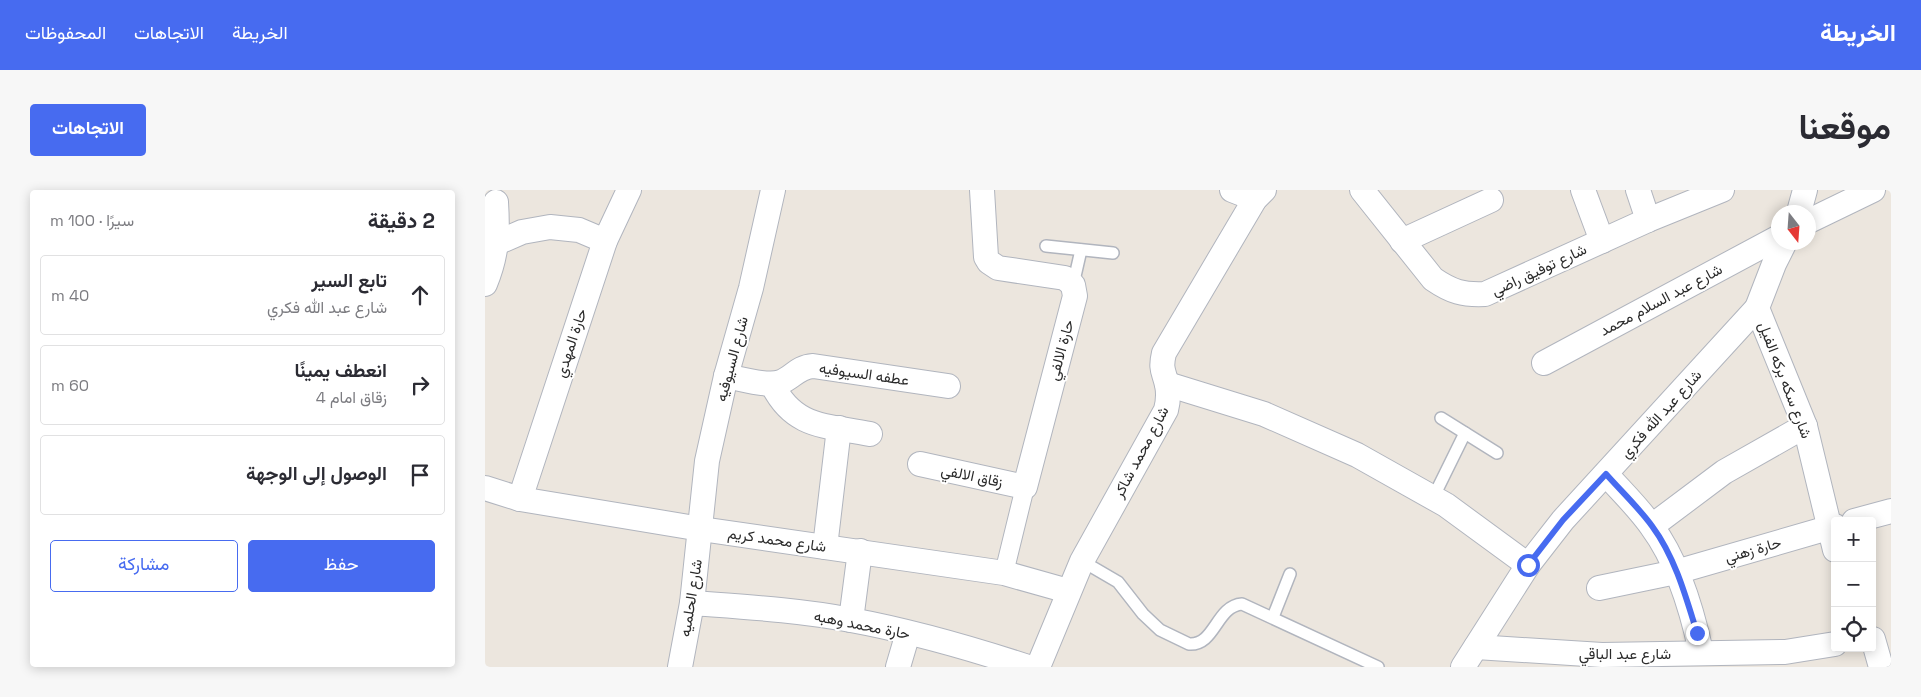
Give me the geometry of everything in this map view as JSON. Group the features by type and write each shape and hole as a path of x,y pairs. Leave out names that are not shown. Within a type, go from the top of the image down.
{"street":[{"name":"حارة المهدي","path":"520,499 605,241 629,190"},
{"name":"شارع السيوفيه","path":"701,530 707,461 726,376 751,288 773,190"},
{"path":"982,190 985,251 989,262 998,268 1065,278 1073,285"},
{"path":"1232,190 1259,194"},
{"name":"شارع توفيق راضي","path":"1362,190 1433,279 1449,290 1467,295 1485,294 1648,220 1722,190"},
{"path":"1583,190 1602,241"},
{"path":"1638,190 1648,220"},
{"path":"1801,205 1805,190"},
{"path":"1816,218 1873,190"},
{"name":"شارع محمد شاكر","path":"1040,666 1082,561 1166,410 1167,384 1161,363 1164,353 1259,194"},
{"path":"1402,241 1491,200"},
{"path":"485,284 493,265 491,246 496,202"},
{"path":"491,246 522,232 551,227 579,230 605,241"},
{"name":"شارع عبد السلام محمد","path":"1544,363 1771,241"},
{"name":"شارع سكه بركه الفيل","path":"1781,250 1757,308 1805,426 1831,522"},
{"name":"حارة الالفي","path":"1004,573 1075,296 1073,285"},
{"name":"شارع عبد الله فكري","path":"1463,667 1528,565 1563,520 1757,308"},
{"name":"عطفه السيوفيه","path":"772,384 788,378 800,369 813,366 948,386"},
{"path":"726,376 772,384 780,400 792,413 808,421 870,434"},
{"path":"1167,384 1273,418 1357,455 1433,498 1528,565"},
{"path":"1652,526 1724,472 1805,426"},
{"path":"825,547 839,428"},
{"name":"زقاق الالفي","path":"920,464 1025,487"},
{"path":"1606,474 1652,526 1676,572 1688,603 1701,652"},
{"name":"شارع محمد كريم","path":"485,488 520,499 701,530 860,551 1004,573 1069,591"},
{"path":"1869,517 1891,511"},
{"name":"حارة زهني","path":"1599,588 1676,572 1831,526"},
{"name":"شارع الحلميه","path":"680,667 692,603 701,530"},
{"path":"851,620 860,551"},
{"name":"حارة محمد وهبه","path":"692,603 757,608 851,620 1040,666"},
{"path":"898,667 908,633"},
{"path":"1876,638 1891,636"},
{"name":"شارع عبد الباقي","path":"1476,647 1602,655 1701,652 1784,660 1831,645"},
{"path":"1876,651 1881,667"}],"lane":[{"path":"1046,246 1113,253"},
{"path":"1073,285 1081,250"},
{"path":"1441,418 1497,453"},
{"path":"1433,498 1465,433"},
{"path":"1082,561 1118,582 1143,614 1160,630 1189,644 1193,645 1203,641 1225,611 1235,604 1248,605 1378,667"},
{"path":"1273,617 1290,574"}],"route":[{"path":"1528,565 1563,520 1606,474 1652,526 1665,548 1688,603 1697,633"}]}
